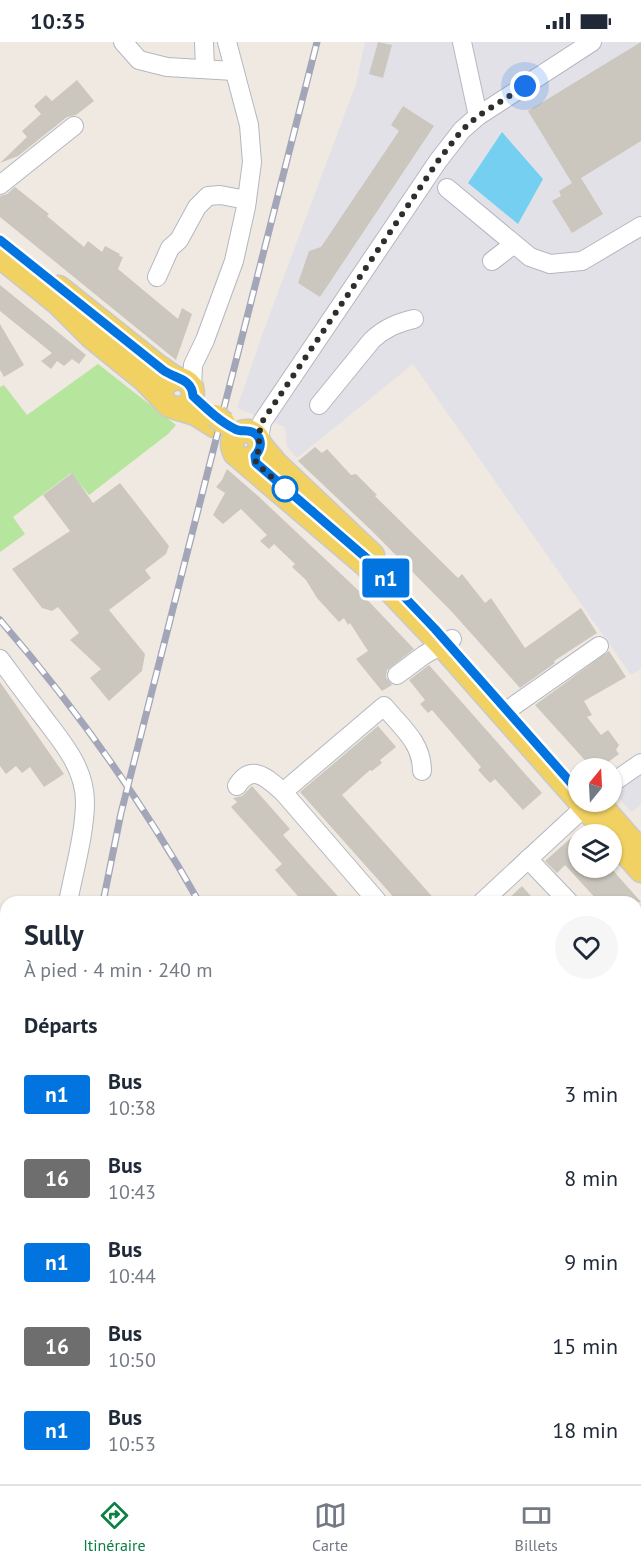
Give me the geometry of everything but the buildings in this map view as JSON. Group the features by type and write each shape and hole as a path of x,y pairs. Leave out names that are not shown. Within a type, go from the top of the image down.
{"main road":[{"path":"0,240 163,370 240,435 290,503 365,565 447,642 568,778"},
{"path":"0,257 57,303 144,380 181,387"},
{"path":"507,710 568,770"},
{"path":"600,812 641,851"},
{"path":"622,849 641,871"}],"street":[{"path":"123,42 139,60 167,67 234,71"},
{"path":"204,42 205,69"},
{"path":"0,249 181,387 206,340 234,261 247,200 252,162 249,125 227,42"},
{"path":"462,42 478,116"},
{"path":"240,435 462,130 478,116 592,42"},
{"path":"0,185 74,126"},
{"path":"447,188 530,257 550,264 582,261 641,226"},
{"path":"157,277 170,248 179,240 197,207 208,196 220,195 247,200"},
{"path":"492,261 514,244"},
{"path":"319,405 372,340 382,331 398,323 414,319"},
{"path":"397,675 424,655 447,642"},
{"path":"507,710 599,646"},
{"path":"0,659 67,748 79,769 85,792 85,816 69,896"},
{"path":"283,792 384,706 418,747 422,759 422,771"},
{"path":"622,776 641,763"},
{"path":"237,786 242,778 252,774 264,775 283,792 373,896"},
{"path":"488,896 576,812"},
{"path":"596,812 641,862"},
{"path":"528,859 563,896"}],"shaded area":[{"path":"365,42 641,42 641,669 631,675 413,364 297,458 287,447 285,427 237,408 356,84"},
{"path":"641,753 641,805 631,812 622,802 622,766"}],"green space":[{"path":"98,364 176,425 168,434 89,495 71,473 13,517 25,534 0,552 0,387 4,385 27,415"}],"water":[{"path":"502,132 543,179 518,224 468,183"}],"railway":[{"path":"104,896 121,813 317,42"},
{"path":"0,620 55,687 131,791 196,896"}],"bus line":[{"name":"n1","path":"0,240 163,370 171,376 190,383 193,396 224,423 235,429 256,434 261,445 255,456 256,463 371,562 435,629 568,779"}],"route":[{"path":"285,489 256,463 255,456 261,445 259,438 262,422 438,161 462,130 478,116 525,86"}]}
